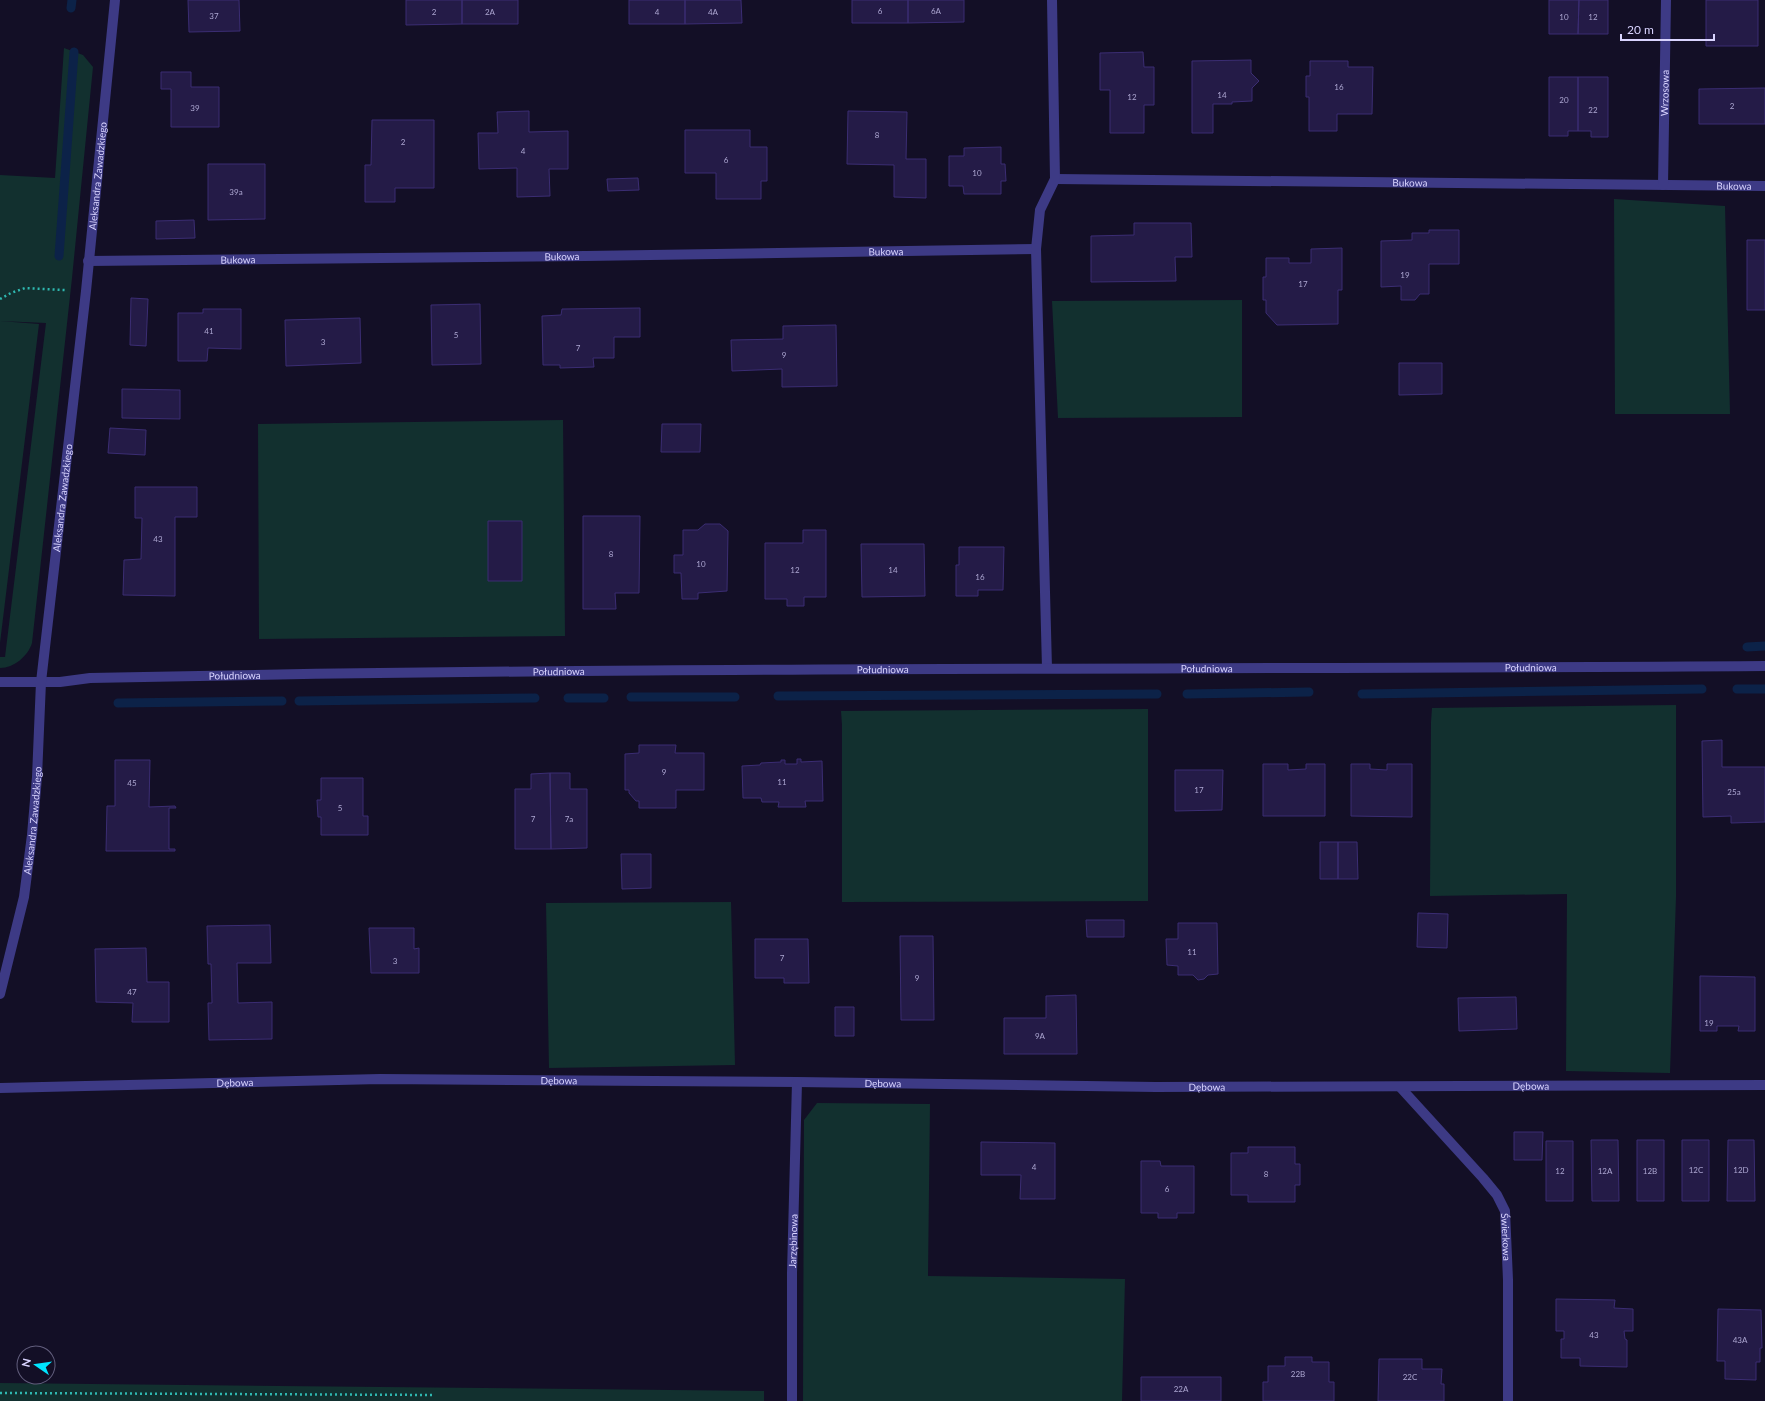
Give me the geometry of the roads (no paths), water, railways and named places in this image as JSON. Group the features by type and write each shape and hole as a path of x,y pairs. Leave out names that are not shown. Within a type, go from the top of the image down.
{"street":[{"name":"Aleksandra Zawadzkiego","path":"0,994 24,897 37,777 41,682 86,291 115,0"},
{"path":"1047,668 1036,249 1040,210 1055,179 1052,0"},
{"name":"Wrzosowa","path":"1663,185 1666,0"},
{"name":"Bukowa","path":"1055,179 1765,186"},
{"name":"Bukowa","path":"88,261 594,256 1036,249"},
{"name":"Południowa","path":"0,682 60,682 90,678 562,670 1047,668 1433,669 1765,666"},
{"name":"Dębowa","path":"0,1088 380,1079 1156,1086 1400,1087 1765,1085"},
{"name":"Jarzębinowa","path":"792,1401 792,1273 797,1082"},
{"name":"Świerkowa","path":"1400,1087 1483,1178 1497,1195 1505,1211 1508,1280 1508,1401"}],"waterway":[{"path":"71,8 72,0"},
{"path":"59,256 74,52"},
{"path":"1747,647 1765,646"},
{"path":"1362,694 1702,689"},
{"path":"1737,689 1765,689"},
{"path":"1187,694 1309,692"},
{"path":"778,696 1157,694"},
{"path":"631,697 735,697"},
{"path":"299,701 535,698"},
{"path":"568,698 604,698"},
{"path":"118,703 282,701"}]}
